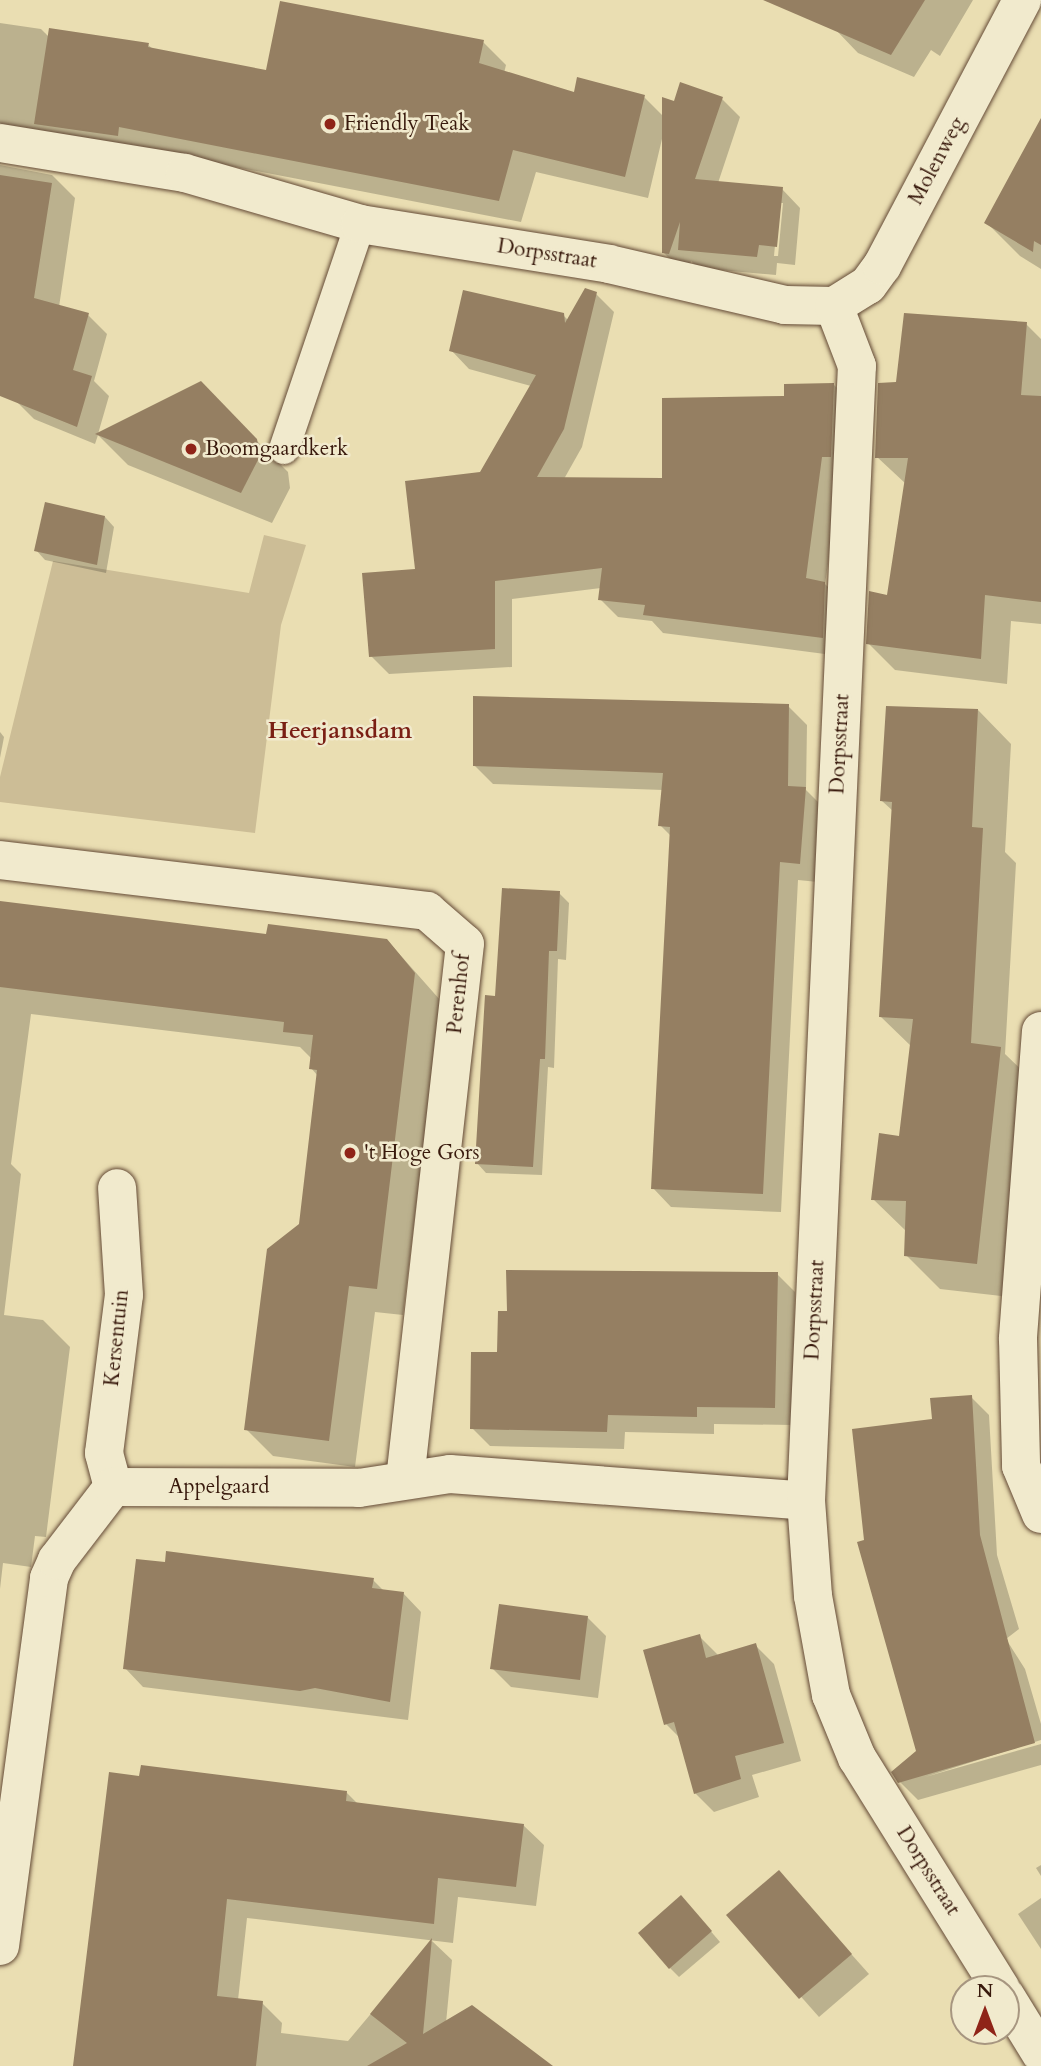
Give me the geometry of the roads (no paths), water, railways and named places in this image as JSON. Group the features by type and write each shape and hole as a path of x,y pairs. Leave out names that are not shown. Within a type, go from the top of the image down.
{"street":[{"name":"Molenweg","path":"834,306 867,285 882,266 1022,0"},
{"name":"Dorpsstraat","path":"0,143 185,173 359,224 609,264 785,305 834,306 857,366 806,1501 813,1596 831,1695 857,1758 992,1975"},
{"name":"Perenhof","path":"0,860 427,911 465,944 405,1480"},
{"path":"1041,1031 1030,1340 1021,1466 1041,1514"},
{"name":"Kersentuin","path":"113,1487 104,1453 124,1295 117,1188"},
{"name":"Appelgaard","path":"113,1487 359,1488 450,1474 806,1501"},
{"path":"0,1946 49,1578 57,1560 113,1487"},
{"path":"1020,2020 1041,2054"}],"lane":[{"path":"284,449 359,224"}],"place":[{"name":"Friendly Teak","path":"330,124"},
{"name":"Boomgaardkerk","path":"191,449"},
{"name":"'t Hoge Gors","path":"350,1153"}],"district":[{"name":"Heerjansdam","path":"340,731"}]}
